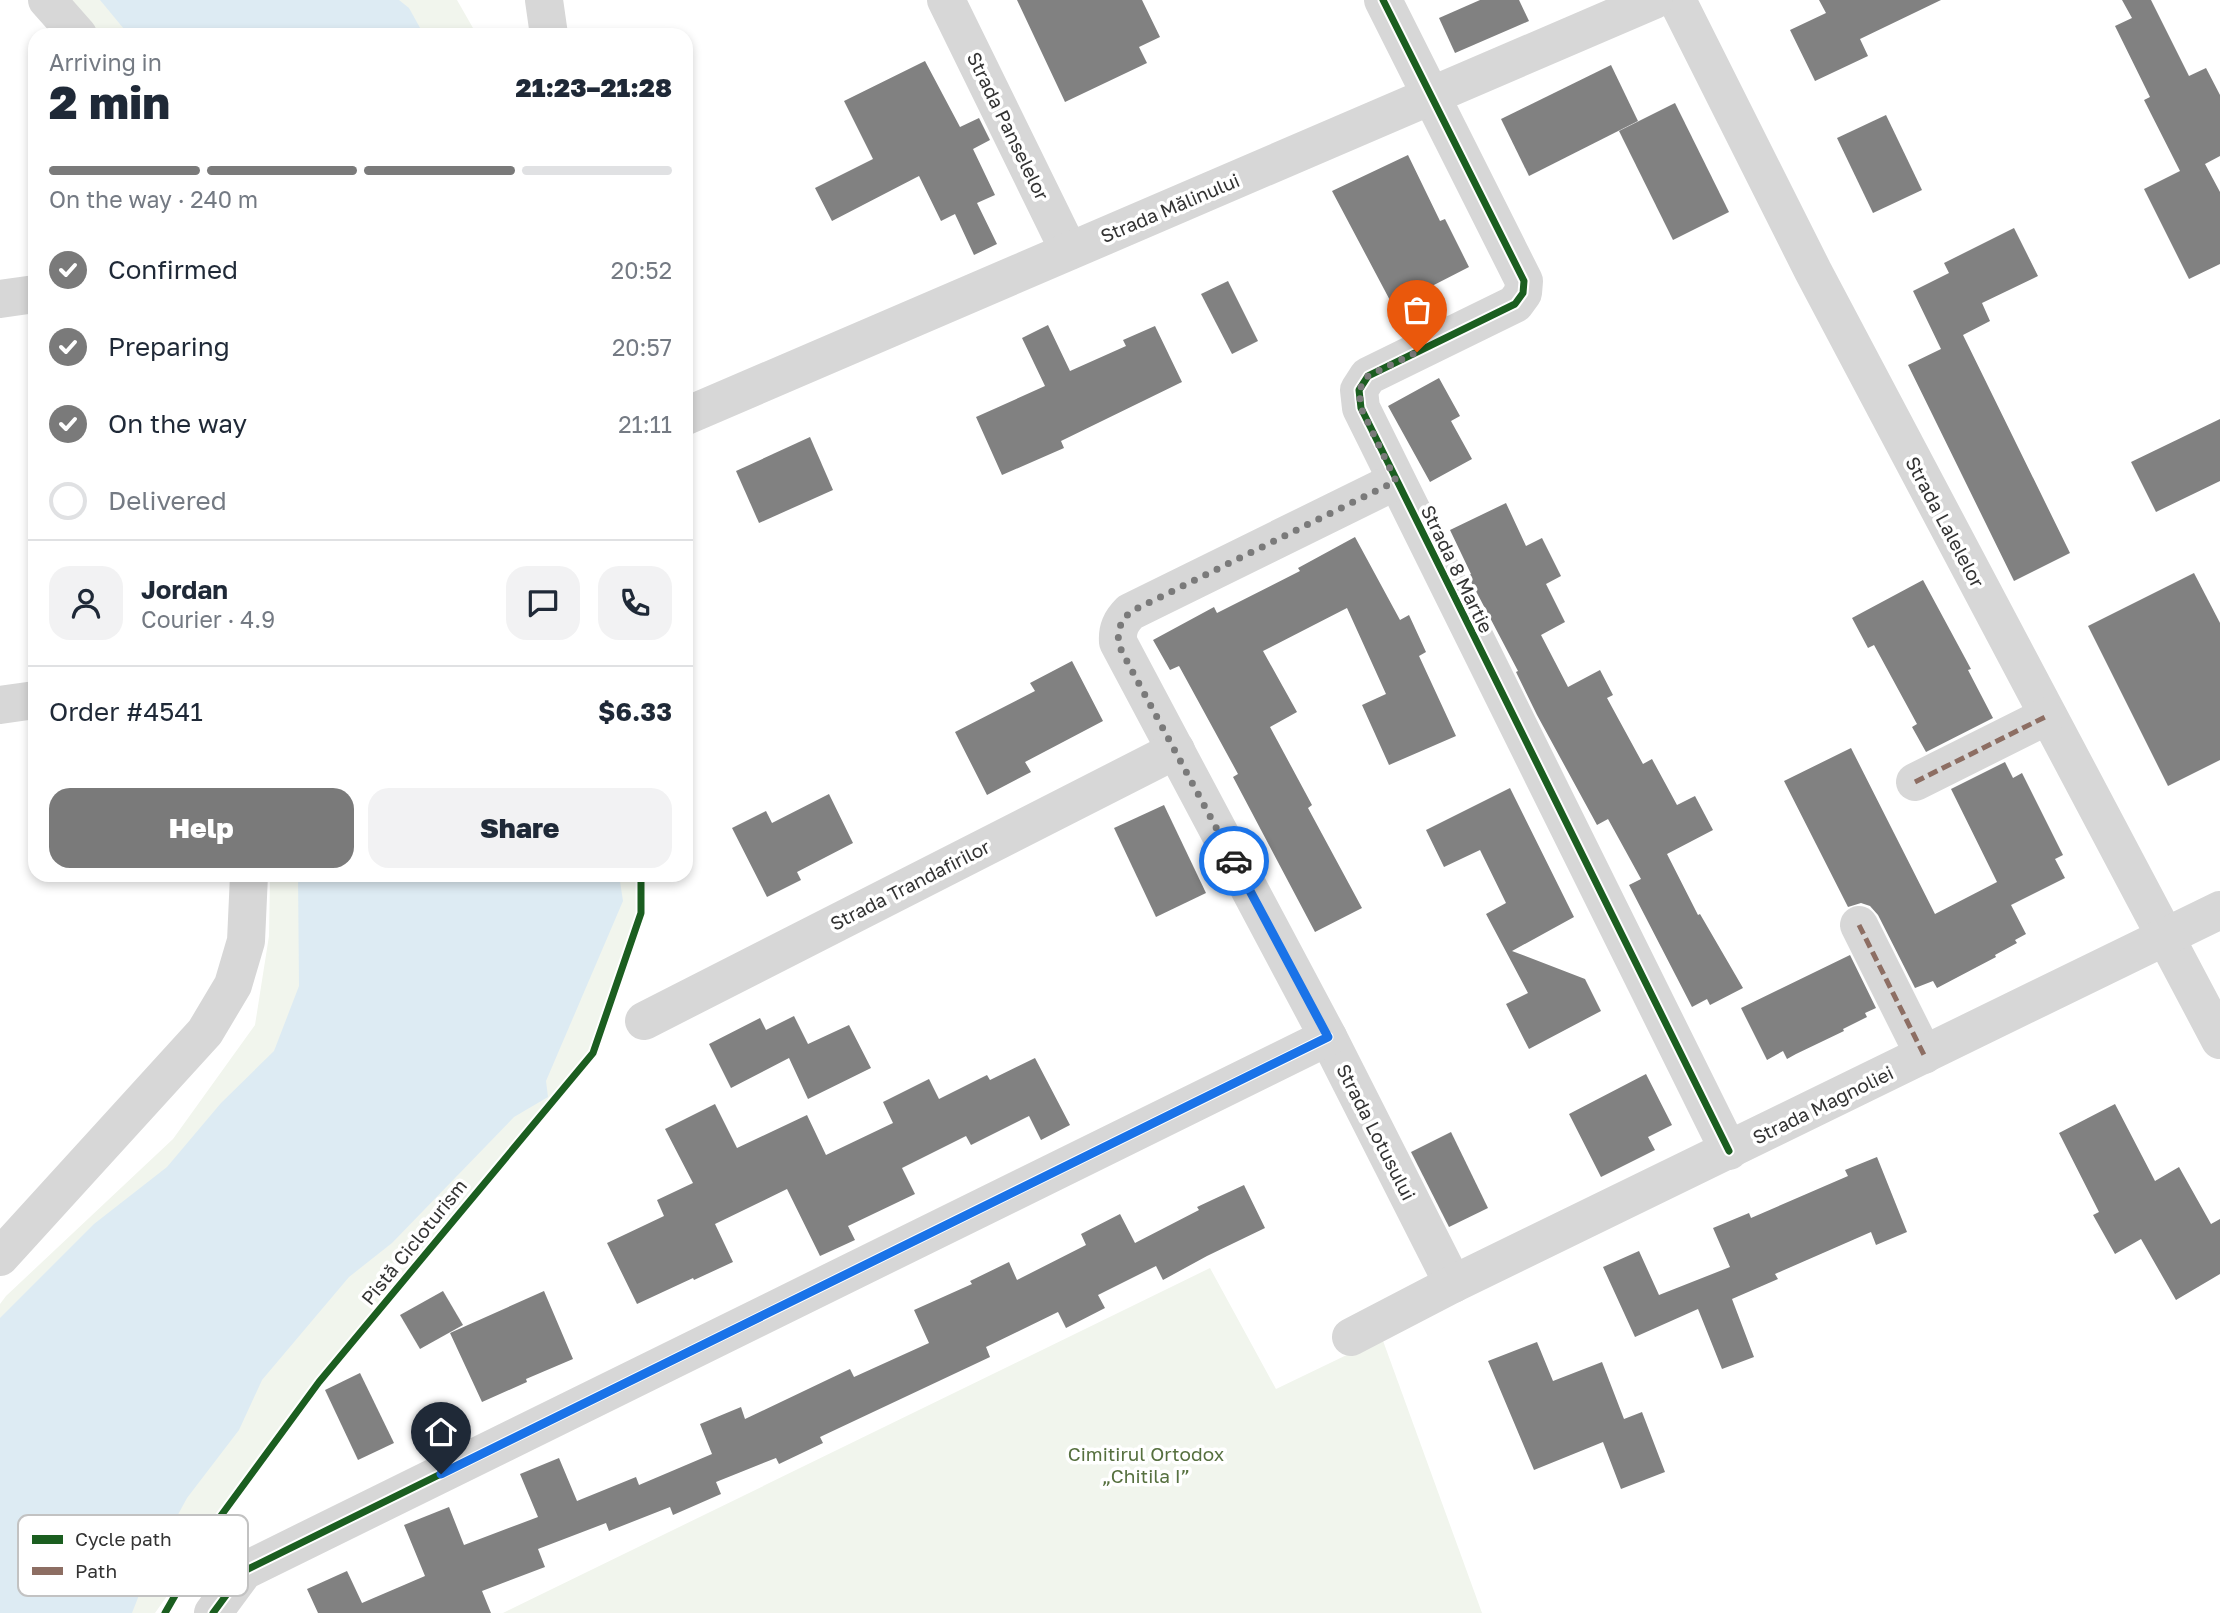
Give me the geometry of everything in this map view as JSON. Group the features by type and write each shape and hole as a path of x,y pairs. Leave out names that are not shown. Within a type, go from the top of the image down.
{"street":[{"path":"47,0 72,28"},
{"path":"544,0 548,28"},
{"name":"Strada Panselelor","path":"946,0 1069,251"},
{"name":"Strada 8 Martie","path":"1383,0 1524,281 1523,293 1515,304 1368,376 1363,382 1359,399 1361,408 1729,1151"},
{"name":"Strada Mălinului","path":"693,413 1654,0"},
{"name":"Strada Lalelelor","path":"1678,0 1813,271 2220,1040"},
{"path":"0,299 28,295"},
{"name":"Strada Lotusului","path":"1396,481 1130,612 1122,620 1117,632 1122,652 1328,1037 1453,1284"},
{"path":"0,705 28,701"},
{"path":"1915,782 2047,716"},
{"name":"Strada Trandafirilor","path":"644,1021 1176,750"},
{"path":"0,1257 205,1032 233,985 246,941 249,882"},
{"name":"Strada Magnoliei","path":"1351,1337 1453,1284 2220,910"},
{"path":"1859,925 1924,1055"},
{"path":"248,1569 1328,1037"},
{"path":"213,1613 226,1596"}],"green space":[{"path":"39,0 457,0 473,28 71,28"},
{"path":"270,882 637,882 641,913 593,1053 319,1382 225,1515 18,1515 18,1596 167,1596 155,1613 0,1613 0,1304 173,1139 255,1025 269,936"},
{"name":"Cimitirul Ortodox „Chitila I”","path":"1210,1268 1276,1389 1382,1338 1482,1613 503,1613"}],"shaded area":[{"path":"100,0 399,0 409,8 420,28 123,28"},
{"path":"298,882 620,882 623,901 546,1081 548,1097 514,1117 392,1243 349,1277 262,1380 239,1430 187,1498 178,1515 18,1515 18,1596 139,1596 132,1613 0,1613 0,1318 94,1224 167,1167 221,1103 274,1051 299,986"}],"building":[{"path":"1017,0 1142,0 1160,37 1139,47 1147,63 1065,102"},
{"path":"1480,0 1519,0 1529,21 1455,53 1439,18"},
{"path":"1819,0 1941,0 1860,39 1868,56 1815,81 1790,30 1826,13"},
{"path":"2122,0 2151,0 2189,76 2206,68 2220,95 2220,156 2205,164 2220,192 2220,264 2189,279 2144,189 2180,171 2144,100 2150,97 2115,26 2132,18"},
{"path":"925,61 960,127 979,118 990,140 973,149 995,195 977,203 997,244 974,255 955,214 941,221 919,176 832,221 815,188 873,159 844,101"},
{"path":"1611,65 1638,121 1529,176 1501,119"},
{"path":"1675,103 1729,212 1673,240 1619,131"},
{"path":"1886,115 1922,190 1873,213 1837,138"},
{"path":"1408,155 1440,221 1445,219 1469,267 1393,306 1332,191"},
{"path":"2014,228 2038,276 1982,303 1990,321 1963,335 2070,553 2014,581 1908,365 1941,349 1913,291 1949,273 1944,263"},
{"path":"1228,281 1258,341 1232,354 1201,294"},
{"path":"1048,325 1070,371 1126,346 1123,340 1155,326 1182,382 1061,441 1064,448 1002,475 976,417 1045,386 1022,338"},
{"path":"1439,378 1460,416 1451,421 1472,459 1430,482 1388,406"},
{"path":"2220,419 2220,481 2156,512 2131,462"},
{"path":"810,437 833,490 759,523 736,471"},
{"path":"1506,503 1526,546 1542,538 1561,576 1546,584 1565,622 1541,635 1568,687 1600,670 1613,695 1607,698 1643,764 1652,759 1677,805 1695,796 1713,830 1667,854 1698,915 1700,914 1743,988 1710,1005 1707,999 1692,1007 1629,885 1641,879 1608,819 1597,825 1537,715 1516,672 1518,671 1468,576 1471,574 1450,530"},
{"path":"1355,537 1400,620 1409,615 1426,652 1419,656 1456,736 1389,765 1362,705 1386,694 1347,608 1263,651 1297,712 1270,727 1312,805 1308,808 1362,908 1315,932 1233,777 1238,774 1179,666 1170,670 1153,640 1214,607 1217,613 1300,571 1298,568"},
{"path":"2194,573 2220,623 2220,760 2168,786 2088,626"},
{"path":"1923,580 1971,669 1968,670 1993,718 1926,752 1912,727 1917,724 1874,645 1868,648 1852,618"},
{"path":"1072,661 1103,721 1025,762 1031,772 987,795 955,732 1035,691 1030,683"},
{"path":"1851,748 1935,914 1997,882 1951,789 2005,762 2013,778 2022,773 2063,855 2055,859 2065,878 2011,905 2026,934 2015,940 2017,943 1937,988 1933,981 1915,988 1878,915 1870,906 1861,903 1848,907 1784,781"},
{"path":"1510,788 1574,917 1512,951 1585,979 1601,1011 1529,1049 1506,1004 1528,993 1486,914 1506,903 1480,850 1444,867 1426,830"},
{"path":"829,794 853,843 797,872 801,880 767,897 732,828 766,811 772,823"},
{"path":"1164,805 1206,893 1156,917 1114,828"},
{"path":"1850,955 1876,1008 1865,1013 1867,1017 1843,1029 1844,1031 1787,1059 1783,1051 1767,1060 1741,1008"},
{"path":"794,1016 808,1044 849,1025 871,1068 808,1099 789,1058 731,1088 709,1044 760,1018 766,1030"},
{"path":"1035,1058 1070,1125 1041,1140 1029,1116 971,1145 966,1136 902,1168 915,1194 848,1226 855,1240 820,1256 787,1189 715,1224 733,1262 637,1304 607,1243 664,1216 657,1200 693,1183 665,1129 715,1104 737,1148 807,1115 826,1155 893,1123 883,1102 929,1079 939,1099 987,1075 990,1080"},
{"path":"1646,1074 1672,1125 1648,1137 1655,1150 1601,1177 1569,1114"},
{"path":"2115,1104 2155,1181 2179,1167 2211,1224 2220,1219 2220,1274 2176,1300 2141,1239 2115,1254 2093,1215 2099,1212 2059,1133"},
{"path":"1451,1132 1488,1208 1449,1227 1411,1152"},
{"path":"1877,1157 1907,1232 1876,1245 1871,1232 1775,1274 1778,1279 1732,1299 1754,1357 1722,1369 1698,1309 1635,1337 1603,1267 1639,1251 1659,1295 1730,1267 1713,1228 1749,1213 1751,1218 1848,1176 1845,1170"},
{"path":"1244,1185 1265,1228 1163,1280 1156,1266 1098,1295 1105,1308 1066,1328 1058,1312 986,1347 990,1357 820,1437 823,1443 779,1464 776,1458 716,1482 721,1494 673,1515 670,1507 609,1531 606,1523 538,1549 545,1567 482,1591 491,1613 318,1613 307,1589 347,1571 362,1603 425,1576 404,1525 449,1507 464,1545 538,1517 520,1474 559,1458 577,1501 636,1477 639,1485 712,1454 700,1424 741,1407 745,1419 850,1369 854,1377 929,1343 914,1310 972,1284 970,1281 1009,1262 1017,1280 1086,1245 1081,1234 1120,1214 1135,1243 1199,1210 1197,1207"},
{"path":"443,1291 463,1325 420,1349 400,1315"},
{"path":"544,1291 573,1359 482,1402 450,1333"},
{"path":"1537,1342 1553,1381 1602,1362 1624,1419 1642,1412 1665,1472 1621,1489 1603,1442 1534,1470 1488,1361"},
{"path":"360,1373 394,1443 358,1460 325,1390"}],"marked path":[{"path":"1915,782 2047,716"},
{"path":"1859,925 1924,1055"}],"cycle path":[{"path":"1383,0 1524,281 1523,293 1515,304 1368,376 1359,390 1361,408 1729,1151"},
{"name":"Pistă Cicloturism","path":"221,1515 319,1382 593,1053 641,913 641,882"},
{"path":"248,1569 1328,1037"},
{"name":"Pistă Cicloturism","path":"165,1613 175,1596"},
{"path":"213,1613 226,1596"}],"way so far":[{"path":"1234,861 1122,652 1117,632 1122,620 1130,612 1396,481 1361,408 1359,390 1368,376 1417,352"}],"route":[{"path":"441,1474 1328,1037 1234,861"}]}
